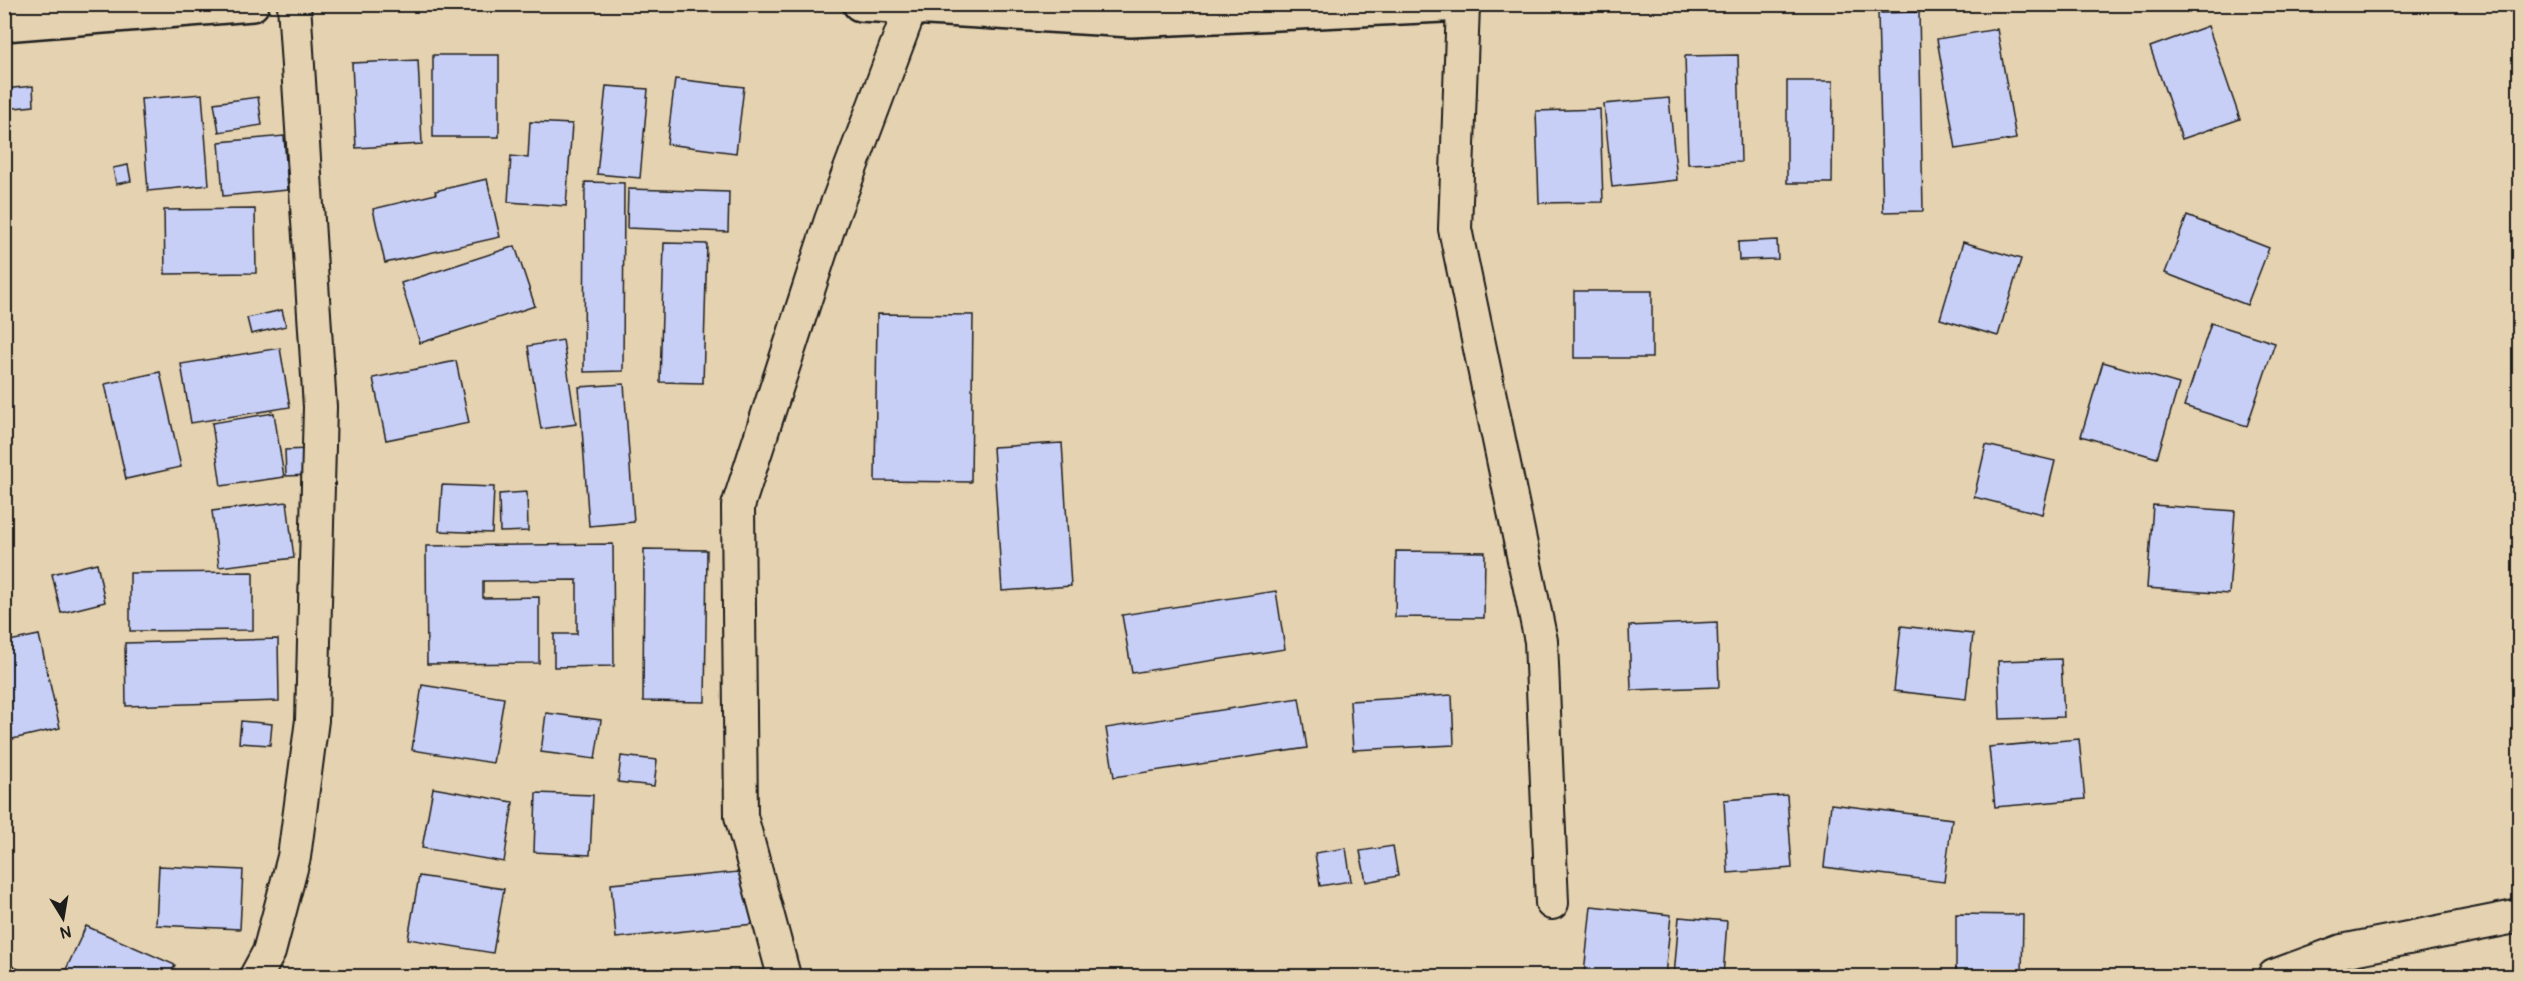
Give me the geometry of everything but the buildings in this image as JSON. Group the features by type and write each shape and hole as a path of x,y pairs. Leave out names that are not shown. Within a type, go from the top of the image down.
{"main road":[{"path":"4,24 252,4"},
{"path":"860,4 1131,20 1463,5"}],"street":[{"path":"256,976 269,952 294,857 312,720 320,407 294,4"},
{"path":"1463,5 1455,229 1541,641 1552,903"},
{"path":"784,976 741,816 738,506 831,220 911,8"},
{"path":"2274,976 2342,951 2520,915"}]}
